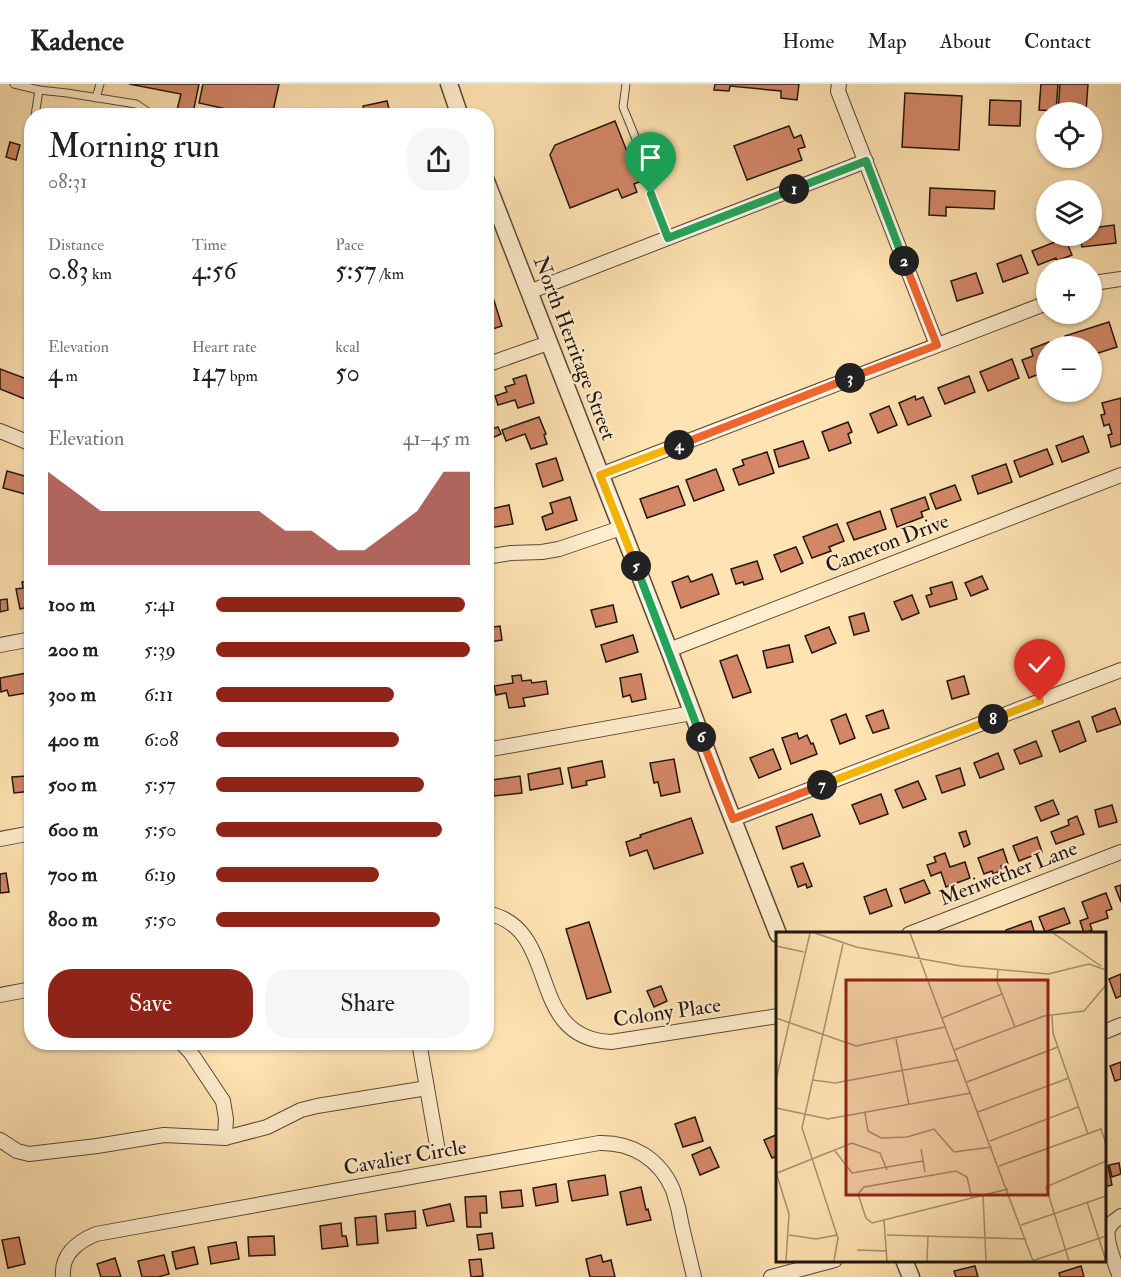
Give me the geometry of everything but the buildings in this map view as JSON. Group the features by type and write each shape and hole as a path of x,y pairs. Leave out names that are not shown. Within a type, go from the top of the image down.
{"street":[{"path":"449,84 457,108"},
{"path":"839,84 840,94 937,345"},
{"path":"529,292 866,161"},
{"name":"North Herritage Street","path":"494,202 778,932"},
{"path":"1102,282 1121,279"},
{"path":"600,475 1036,307"},
{"path":"494,362 548,343"},
{"path":"0,431 24,441"},
{"name":"Cameron Drive","path":"669,650 1121,475"},
{"path":"494,556 560,549 621,528"},
{"path":"0,645 24,640"},
{"path":"733,819 1121,670"},
{"path":"494,749 692,713"},
{"path":"0,839 24,834"},
{"name":"Meriwether Lane","path":"912,932 1121,852"},
{"name":"Colony Place","path":"494,914 507,921 524,936 532,947 555,1009 561,1019 588,1038 612,1042 776,1016"},
{"path":"0,995 24,990"},
{"path":"1106,1031 1121,1025"},
{"path":"188,1050 223,1101 226,1119 225,1137"},
{"path":"420,1050 438,1151"},
{"path":"0,1140 17,1151 29,1154 164,1135 225,1137 267,1127 301,1110 427,1088"},
{"name":"Cavalier Circle","path":"63,1277 68,1254 73,1247 96,1234 599,1143 624,1145 647,1156 661,1169 676,1201 694,1277"},
{"path":"1120,1277 1108,1242 1108,1231 1112,1223 1121,1216"},
{"path":"771,1277 827,1262"},
{"path":"905,1262 911,1277"}],"lane":[{"path":"15,84 39,90 49,87 67,93 136,104 142,108"},
{"path":"67,93 68,84"},
{"path":"96,98 100,84"},
{"path":"626,84 622,108 649,171 651,194 668,238"},
{"path":"37,108 39,90"}],"route":[{"path":"651,194 668,238 866,161 937,345 600,475 733,819 1040,701"}]}
